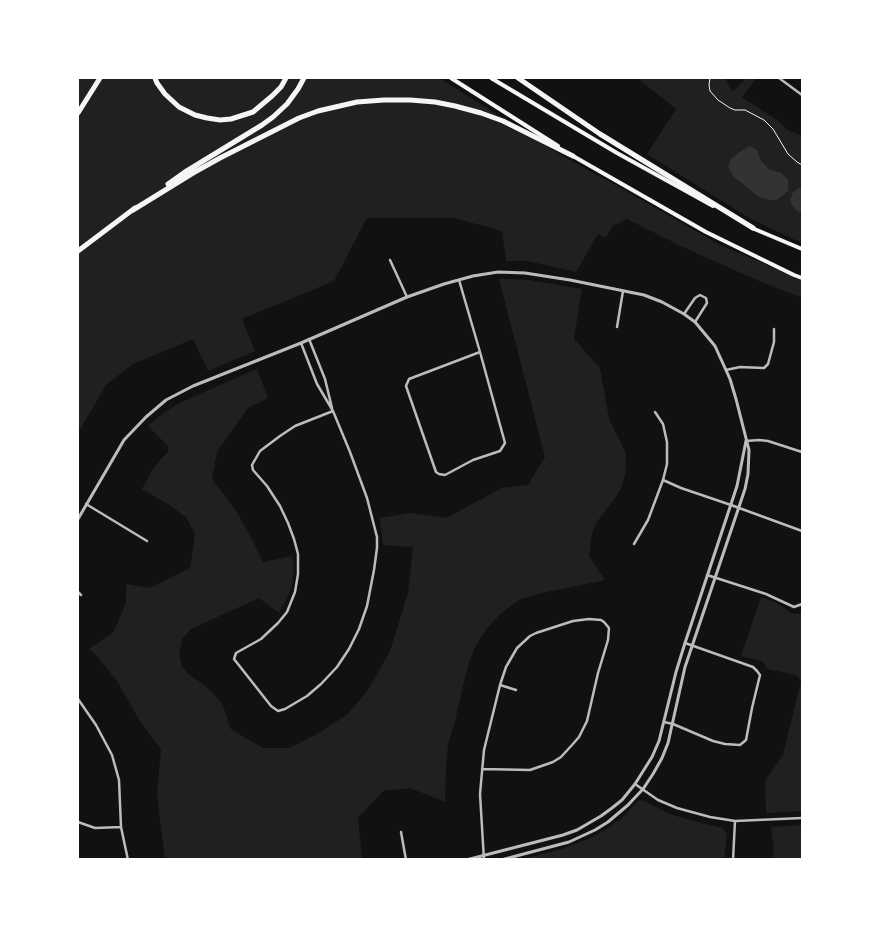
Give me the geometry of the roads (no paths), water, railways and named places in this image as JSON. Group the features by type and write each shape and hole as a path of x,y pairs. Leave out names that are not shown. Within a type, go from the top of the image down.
{"highway":[{"path":"78,113 100,78"},
{"path":"155,78 165,94 179,107 195,115 220,120 231,119 253,112 272,96 286,78"},
{"path":"78,251 186,172 273,117 287,104 304,78"},
{"path":"518,78 600,134 753,228"},
{"path":"133,210 213,161 299,118 318,111 357,102 410,100 455,106 503,121 573,156"}],"main road":[{"path":"451,78 573,156 706,232 802,278"},
{"path":"491,78 616,153 753,228 802,249"}],"street":[{"path":"779,78 802,95"},
{"path":"390,260 407,297"},
{"path":"78,519 124,440 166,400 193,386 301,343 407,297 459,280 498,272 525,273 570,280 644,294 684,314 695,322 715,346 726,370 736,399 749,450 748,474 739,508 685,667 668,742 662,758 643,789 619,814 595,830 569,842 501,860"},
{"path":"459,280 480,352 505,443 500,451 473,460 445,475 439,474 436,472 406,386 409,379 480,352"},
{"path":"617,327 623,290"},
{"path":"684,314 695,298 700,295 706,298 707,303 695,322"},
{"path":"726,370 740,367 764,368 768,364 774,342 774,330"},
{"path":"309,339 325,379 333,411"},
{"path":"301,343 317,384 333,411 350,452 367,498 377,537 377,548 367,606 359,629 349,649 326,680 307,696 285,709 276,711 234,659 236,653 261,639 287,612 295,592 298,574 298,554 294,539 280,506 267,486 253,470 252,465 260,451 280,436 295,426 333,411"},
{"path":"634,544 648,520 667,464 667,442 662,424 655,412"},
{"path":"746,440 768,441 802,452"},
{"path":"466,860 483,858 577,830 612,808 622,800 635,784 652,757 659,741 676,672 737,486 746,440"},
{"path":"663,480 802,531"},
{"path":"86,504 147,541"},
{"path":"707,575 766,594 794,607 802,604"},
{"path":"482,769 530,770 553,762 579,737 587,721 598,672 608,640 609,628 604,622 589,619 573,621 536,633 513,654 506,667 484,750 482,769 480,794 483,858"},
{"path":"664,722 725,744 740,745 746,740 760,675 753,667 685,643"},
{"path":"500,685 516,690"},
{"path":"78,699 96,725 112,755 119,780 121,828 128,860"},
{"path":"635,784 658,800 677,808 710,817 735,821 802,818"},
{"path":"733,860 735,821"},
{"path":"78,822 95,828 121,828"},
{"path":"401,832 406,860"}]}
